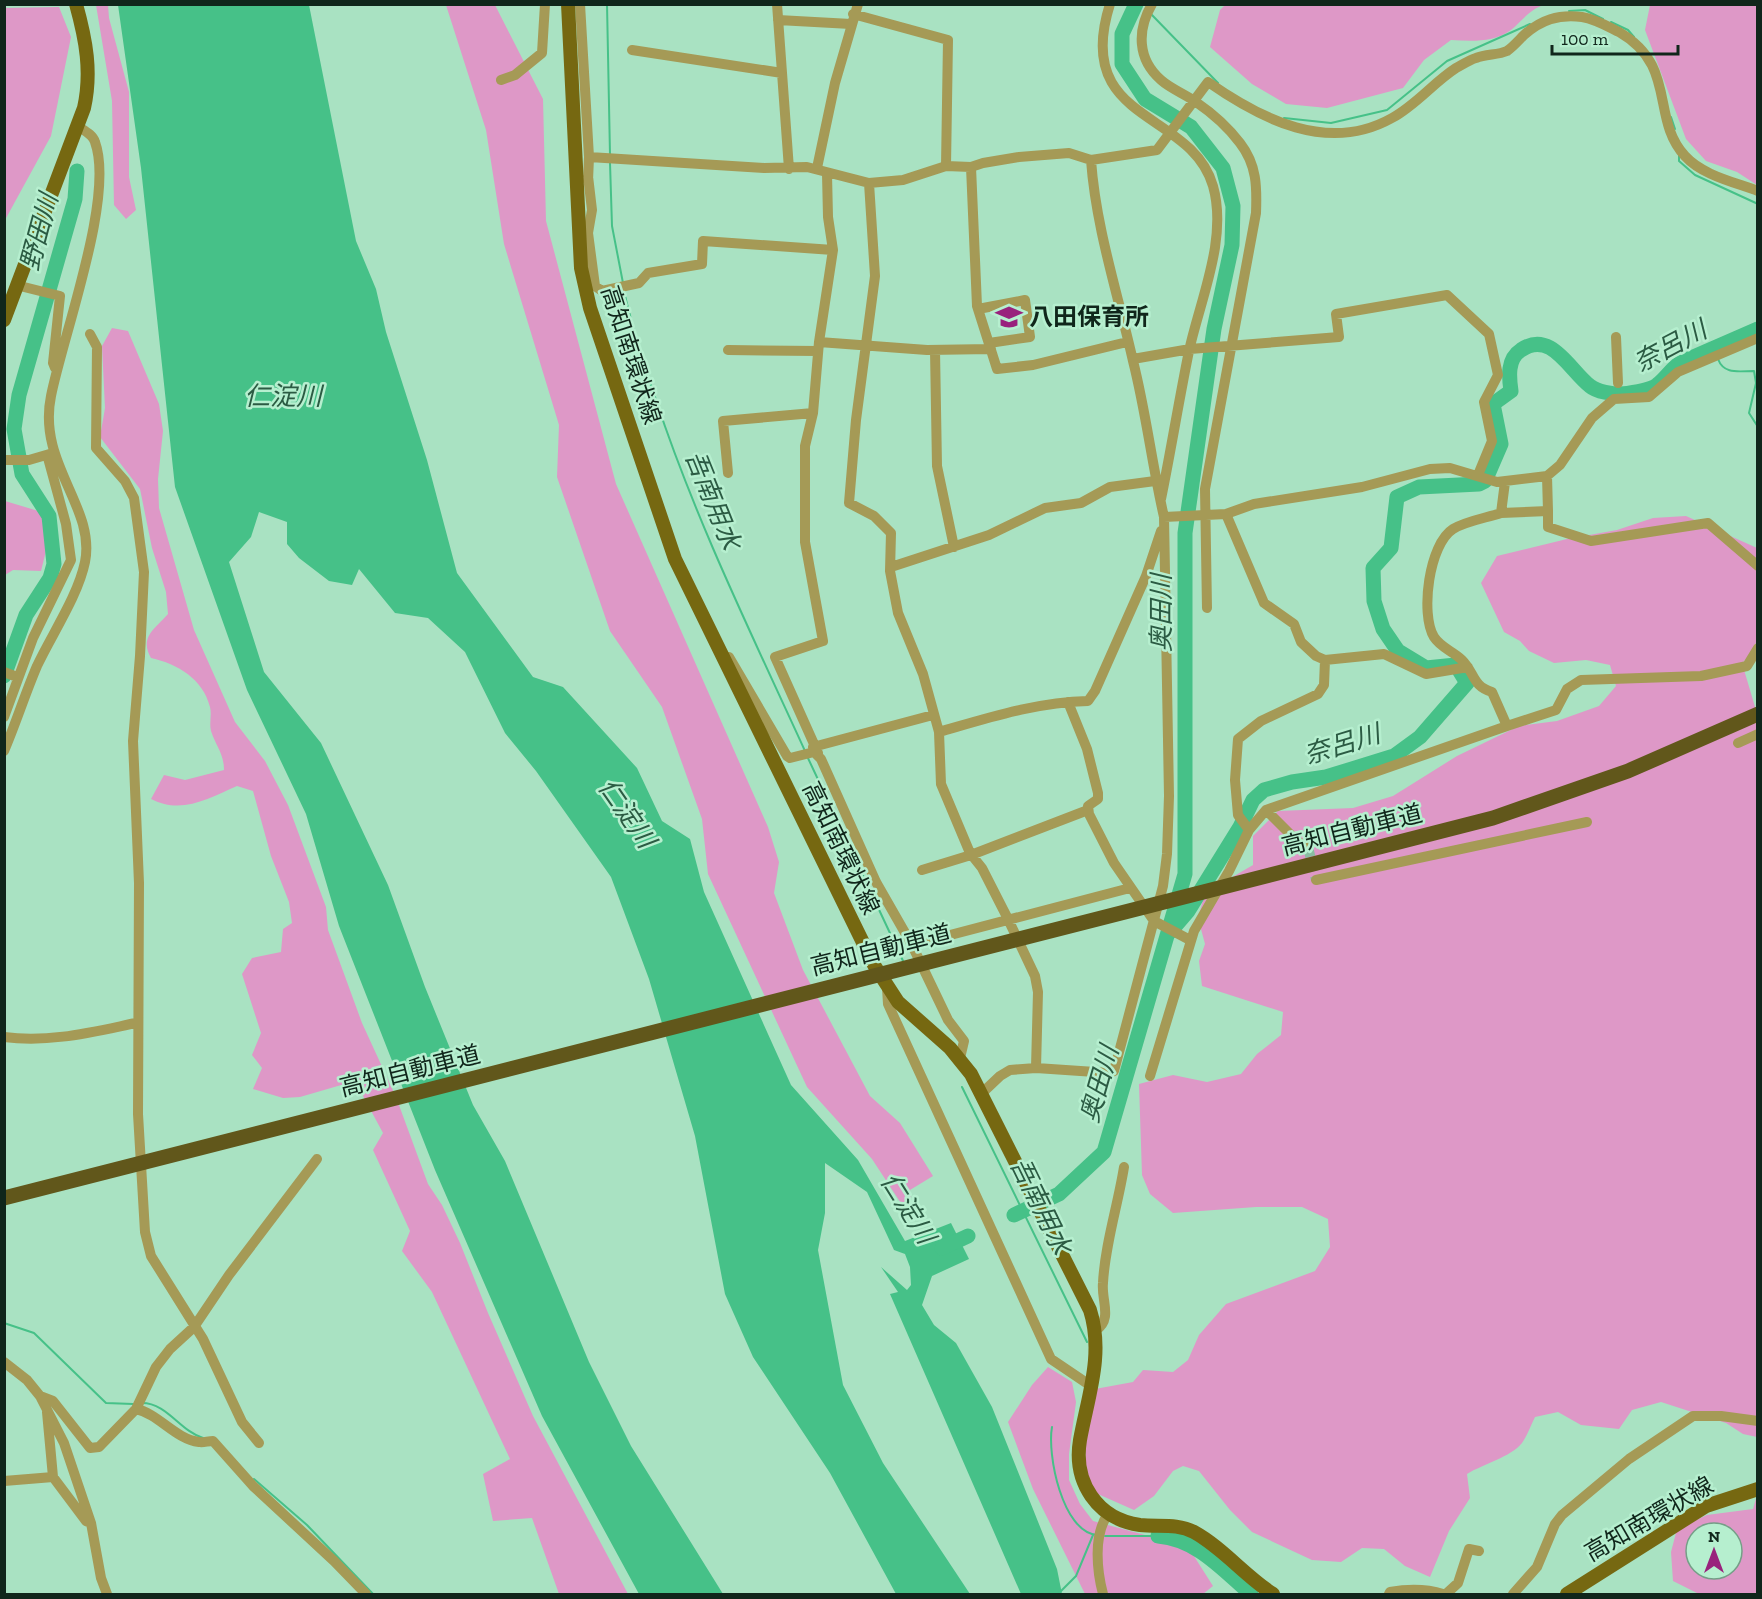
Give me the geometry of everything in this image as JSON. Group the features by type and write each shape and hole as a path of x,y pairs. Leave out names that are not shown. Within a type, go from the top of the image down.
{"highway":[{"name":"高知自動車道","path":"4,1198 1493,818 1628,771 1758,714"}],"main road":[{"path":"4,320 79,127 88,90 86,39 76,4"},
{"name":"高知南環状線","path":"568,4 581,268 590,308 675,559 887,988 912,1016 960,1058 981,1094 1090,1310 1096,1330 1097,1356 1078,1461 1082,1481 1092,1498 1108,1514 1122,1521 1141,1525 1175,1526 1196,1533 1273,1594"},
{"name":"高知南環状線","path":"1567,1594 1706,1506 1758,1489"}],"street":[{"path":"501,80 515,75 542,53 545,4"},
{"path":"578,227 585,214 589,157 580,4"},
{"path":"777,4 789,169"},
{"path":"1110,4 1102,42 1108,72 1118,92 1128,104 1193,149 1214,188 1215,240 1190,349 1161,502"},
{"path":"1152,4 1142,21 1145,59 1160,79 1192,103 1216,117 1242,144 1258,180 1256,213 1228,346 1200,516 1207,608"},
{"path":"778,20 854,14 948,40 946,166"},
{"path":"854,14 835,83 822,171 833,250 819,346 813,413 805,446 805,542 823,641 775,657 815,751 876,882 912,945 948,1020 964,1041 960,1058"},
{"path":"589,157 822,171 869,183 903,180 946,166 971,168 982,163 1019,157 1069,153 1090,160 1157,150 1208,82 1236,101 1291,127 1324,133 1358,131 1393,118 1454,70 1474,58 1507,51 1542,22 1562,16 1584,17 1623,34 1640,48 1654,67 1674,140 1683,154 1692,164 1758,191"},
{"path":"632,50 782,73"},
{"path":"4,717 11,675 71,560 66,524 50,454 49,418 57,373 96,215 100,179 95,143 79,127"},
{"path":"981,1094 1000,1076 1010,1071 1036,1068 1110,1073 1114,1071 1163,886 1168,828 1168,517 1155,481 1133,359 1111,277 1090,160"},
{"path":"971,168 978,309 997,369 1033,365 1127,342"},
{"path":"588,176 592,210 588,234 595,286 602,291 639,283 648,273 702,264 703,241 833,250"},
{"path":"869,183 875,276 868,346 856,420 849,503 874,516 891,533 889,554 898,613 923,674 939,732 941,784 971,855 981,868 1008,919 1035,976 1038,992 1036,1068"},
{"path":"16,285 49,292 61,298 53,363 57,373"},
{"path":"1133,359 1190,349 1339,337 1336,314 1447,295 1489,334 1498,375 1484,402 1492,441 1481,476"},
{"path":"728,350 868,346 934,350 990,346 1030,336 1025,300 978,309"},
{"path":"90,334 98,347 96,448 125,480 134,498 144,572 133,741 139,883 136,1023 139,1145 145,1232 151,1256 194,1327 229,1400 242,1422 259,1443"},
{"path":"1616,337 1618,383"},
{"path":"1168,517 1226,514 1254,504 1362,487 1430,469 1450,468 1501,482 1547,476 1560,465 1592,418 1614,399 1649,397 1678,372 1758,338"},
{"path":"934,350 937,466 954,547"},
{"path":"728,473 723,421 813,413"},
{"path":"8,460 29,460 50,454"},
{"path":"4,751 38,665 84,565 86,538 50,454"},
{"path":"1547,476 1548,526 1591,541 1708,523 1758,566"},
{"path":"891,567 989,535 1009,526 1025,515 1045,508 1081,503 1110,487 1155,481"},
{"path":"1501,482 1501,513"},
{"path":"1507,726 1491,692 1480,688 1461,659 1439,644 1432,634 1428,608 1430,570 1436,548 1452,530 1501,513 1548,511"},
{"path":"1226,514 1264,603 1294,624 1301,642 1316,656 1325,660 1384,654 1426,674 1468,667"},
{"path":"939,732 1024,709 1088,701 1095,692 1146,576 1168,517"},
{"path":"691,593 790,758 933,715"},
{"path":"1150,1077 1190,940 1249,830 1266,810 1556,711 1567,689 1581,680 1701,676 1747,666 1758,648"},
{"path":"1249,830 1238,815 1235,780 1238,739 1261,721 1318,694 1324,685 1325,660"},
{"path":"1068,702 1088,749 1098,793 1098,799 1088,806 1088,810 1114,863 1154,921 1190,940"},
{"path":"1738,743 1758,734"},
{"path":"922,870 971,855 1088,810"},
{"path":"1266,810 1298,842 1308,848"},
{"path":"1316,880 1587,822"},
{"path":"1209,884 1211,901"},
{"path":"912,945 1130,888"},
{"path":"887,988 888,1004 1051,1359 1091,1386"},
{"path":"4,1037 28,1040 64,1038 136,1023"},
{"path":"40,1396 53,1401 90,1448 99,1447 136,1408 156,1367 170,1349 194,1327 229,1275 317,1159"},
{"path":"1096,1330 1104,1325 1107,1318 1103,1280 1124,1167"},
{"path":"4,1362 27,1380 40,1396 64,1443 91,1523 101,1578 107,1594"},
{"path":"136,1408 152,1413 191,1439 200,1442 213,1441 253,1486 366,1594"},
{"path":"48,1410 53,1477 86,1521 91,1523"},
{"path":"1513,1594 1537,1568 1555,1524 1562,1515 1594,1486 1659,1438 1693,1416 1722,1416 1758,1421"},
{"path":"4,1481 53,1477"},
{"path":"1103,1594 1098,1560 1100,1530 1108,1514"},
{"path":"1389,1594 1399,1590 1433,1591 1444,1594 1458,1583 1469,1549 1479,1551"}],"shaded area":[{"path":"96,5 108,5 109,18 129,92 129,177 136,210 126,219 114,205 112,101"},
{"path":"446,5 495,5 543,99 546,221 616,484 768,827 779,862 774,893 803,970 870,1096 900,1123 933,1176 910,1190 912,1220 872,1159 807,1087 708,874 702,819 662,707 610,631 557,477 559,425 504,244 486,130"},
{"path":"1225,5 1544,5 1530,12 1511,30 1497,37 1482,40 1451,40 1424,60 1403,88 1327,108 1286,104 1252,84 1210,47 1220,10"},
{"path":"1650,5 1757,5 1757,185 1737,172 1706,161 1686,139 1645,30"},
{"path":"59,7 71,37 51,136 5,220 5,8"},
{"path":"112,328 128,331 159,404 163,431 158,479 159,508 194,630 235,722 265,761 288,805 326,907 328,930 362,1023 396,1097 428,1184 442,1205 460,1243 533,1416 628,1594 559,1594 532,1518 493,1521 483,1474 510,1459 432,1292 402,1251 410,1231 373,1150 383,1133 355,1081 300,1097 283,1098 253,1089 262,1068 252,1055 261,1033 242,974 252,958 281,952 283,929 292,923 289,902 271,856 253,791 237,786 206,800 184,805 162,804 151,799 164,775 185,780 224,770 224,764 211,731 210,707 202,688 180,669 151,658 148,651 147,644 150,634 168,614 166,592 152,548 140,489 100,437 105,408 102,346"},
{"path":"5,501 45,513 49,539 41,571 13,570 5,575"},
{"path":"1686,516 1757,548 1757,640 1752,653 1742,663 1758,717 1757,1437 1743,1434 1726,1423 1661,1402 1632,1410 1619,1429 1581,1425 1558,1412 1535,1417 1524,1440 1517,1448 1467,1474 1470,1498 1449,1531 1430,1577 1405,1566 1384,1549 1362,1548 1341,1562 1312,1560 1252,1532 1230,1510 1199,1471 1183,1466 1173,1471 1154,1496 1134,1510 1091,1491 1085,1452 1095,1389 1133,1382 1143,1370 1173,1372 1188,1360 1199,1335 1226,1304 1315,1271 1330,1247 1328,1219 1302,1207 1256,1207 1173,1213 1150,1194 1142,1175 1139,1084 1173,1075 1207,1082 1241,1074 1257,1054 1281,1035 1283,1012 1202,986 1199,961 1205,944 1198,918 1205,893 1253,865 1253,836 1278,811 1353,808 1393,796 1457,756 1519,726 1557,721 1599,706 1616,686 1610,665 1586,660 1554,663 1529,651 1520,641 1504,632 1481,583 1497,556 1617,530 1653,518"},
{"path":"1048,1367 1072,1382 1076,1402 1069,1454 1069,1480 1080,1504 1093,1521 1171,1542 1192,1553 1213,1586 1203,1594 1085,1594 1033,1489 1008,1422 1032,1385"},
{"path":"1757,1495 1757,1594 1699,1594 1673,1581 1671,1552 1677,1529 1684,1526 1684,1581 1744,1581 1744,1521 1694,1521 1707,1515 1753,1509"}],"water":[{"name":"仁淀川","path":"118,5 309,5 356,241 376,289 386,332 427,460 457,573 533,677 563,687 637,768 662,821 690,839 704,892 791,1085 858,1160 905,1241 951,1223 969,1259 932,1276 922,1305 934,1325 956,1343 992,1407 1057,1569 1062,1594 1021,1594 890,1294 898,1292 881,1267 907,1290 911,1285 910,1267 905,1254 894,1250 867,1192 825,1163 825,1213 818,1250 843,1385 883,1463 970,1594 896,1594 830,1473 753,1357 725,1294 695,1136 649,979 611,877 536,771 505,733 465,652 428,618 395,613 359,569 352,585 329,581 299,558 287,544 287,522 259,512 251,537 229,562 264,672 321,743 388,885 425,987 473,1105 505,1161 589,1362 631,1446 723,1594 639,1594 542,1416 435,1170 339,926 306,814 247,690 175,487 141,168"}],"waterway":[{"name":"吾南用水","path":"607,4 610,155"},
{"name":"奥田川","path":"1014,1215 1059,1194 1104,1152 1185,874 1185,533 1214,329 1232,245 1233,206 1223,168 1191,127 1145,99 1122,64 1122,34 1136,4"},
{"path":"1569,11 1585,10 1603,19"},
{"path":"1151,14 1218,83"},
{"path":"1611,22 1628,30 1634,37"},
{"path":"1284,118 1331,123 1387,110 1447,61 1530,24"},
{"path":"1671,117 1675,129"},
{"path":"1679,155 1679,161 1695,175 1758,204"},
{"name":"吾南用水","path":"610,163 612,226 623,283"},
{"name":"野田川","path":"4,676 26,615 50,578 54,564 49,516 22,474 14,429 19,395 75,199 77,171"},
{"name":"吾南用水","path":"624,291 647,373 689,490 805,751"},
{"name":"奈呂川","path":"1170,932 1188,911 1240,827 1253,800 1264,790 1292,782 1326,777 1394,756 1420,737 1467,683 1456,665 1426,668 1398,651 1383,629 1374,601 1373,568 1391,548 1397,497 1419,487 1479,484 1485,481 1501,444 1493,404 1511,391 1510,369 1516,354 1532,345 1551,348 1593,388 1621,394 1654,387 1680,363 1758,329"},
{"path":"1718,359 1728,370 1754,371 1756,383 1749,413 1758,427"},
{"name":"吾南用水","path":"807,756 904,963"},
{"name":"吾南用水","path":"962,1087 1087,1342"},
{"name":"奥田川","path":"942,1248 968,1236"},
{"path":"4,1323 34,1333 106,1403 133,1404"},
{"path":"142,1403 159,1407 187,1430 203,1438"},
{"path":"1052,1427 1052,1455 1066,1507 1074,1521 1085,1531 1097,1535"},
{"path":"254,1479 307,1525 373,1594"},
{"path":"1058,1594 1076,1576 1093,1535"},
{"path":"1105,1536 1158,1536"},
{"path":"1158,1536 1172,1538 1197,1549 1251,1594"}],"tunnel":[{"path":"1308,847 1316,880"}],"place":[{"name":"八田保育所","path":"1009,317"}]}
